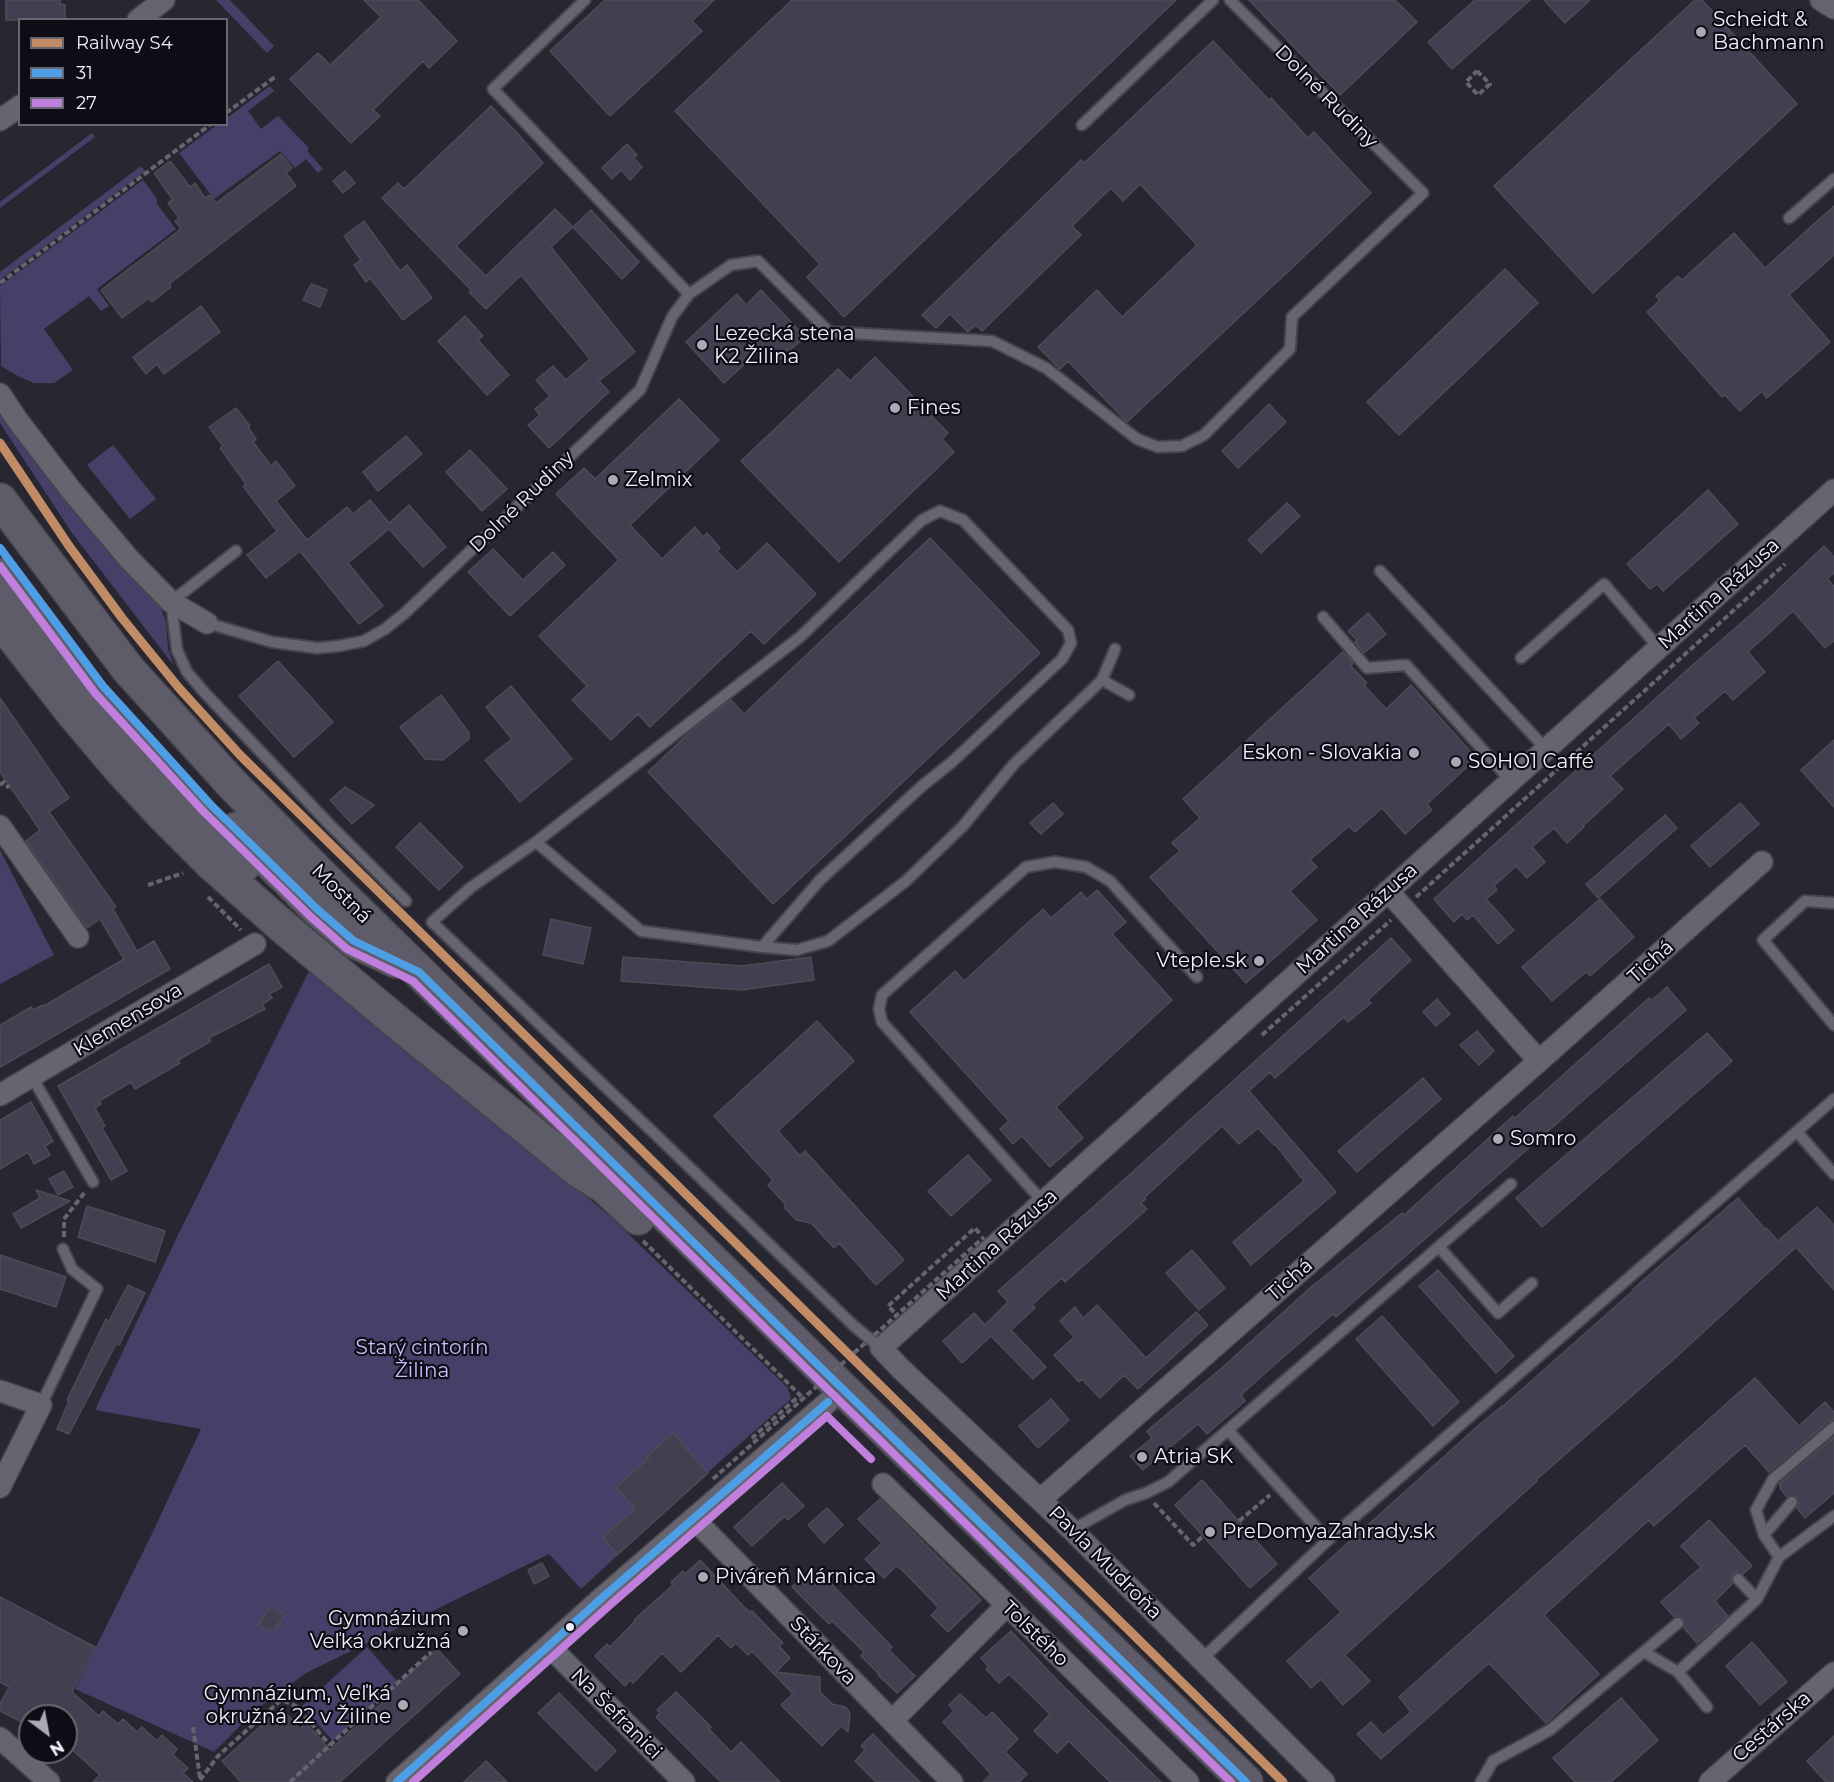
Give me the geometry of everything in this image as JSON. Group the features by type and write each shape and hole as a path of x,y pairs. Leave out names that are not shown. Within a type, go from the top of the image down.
{"main road":[{"name":"Mostná","path":"0,500 128,669 232,784 1142,1696"},
{"path":"0,548 103,686 211,805 317,909 354,941 420,972"},
{"path":"0,575 91,696 178,796 227,847 294,910 502,1085 585,1159 605,1187"},
{"path":"0,620 120,769 213,865 397,1022 578,1170 605,1187 828,1402 1142,1696 1246,1782"},
{"path":"1142,1696 1214,1782"}],"street":[{"path":"141,18 164,0"},
{"path":"1821,0 1834,8"},
{"path":"0,120 18,107"},
{"name":"Dolné Rudiny","path":"0,394 71,490 129,559 171,602 207,623"},
{"name":"Martina Rázusa","path":"881,1348 1834,490"},
{"path":"5,832 78,937"},
{"name":"Tichá","path":"1041,1499 1762,862"},
{"path":"1388,891 1539,1061"},
{"name":"Klemensova","path":"0,1095 255,944"},
{"name":"Pavla Mudroňa","path":"881,1348 1041,1499 1324,1782"},
{"path":"0,1391 41,1405 0,1487"},
{"path":"411,1778 603,1597 828,1402"},
{"name":"Tolstého","path":"883,1484 1188,1782"},
{"name":"Stárkova","path":"694,1519 952,1782"},
{"path":"892,1721 1006,1606"},
{"name":"Na Šefranici","path":"549,1646 684,1782"},
{"name":"Cestárska","path":"1710,1782 1834,1673"},
{"path":"0,1738 49,1782"}],"lane":[{"path":"585,0 493,89 689,294"},
{"path":"1082,125 1213,0"},
{"name":"Dolné Rudiny","path":"207,623 272,642 317,648 363,641 385,629 405,613 640,390 672,318 689,294 731,265 758,261 829,332 992,341 1046,368 1137,439 1158,447 1182,446 1204,435 1290,349 1292,317 1423,193 1230,0"},
{"path":"1789,218 1834,179"},
{"path":"762,947 820,880 922,786 952,762 1062,659 1071,643 1068,630 963,520 940,511 922,520 800,637 536,842 470,888 432,922 854,1326 881,1348"},
{"path":"236,550 171,602 177,650 187,672 330,826 406,901"},
{"path":"1380,571 1546,749"},
{"path":"1521,658 1604,584 1659,648"},
{"path":"1323,617 1367,668 1406,665 1511,781"},
{"path":"536,842 641,932 797,950 828,941 906,881 963,826 1014,764 1102,680 1115,649"},
{"path":"1102,680 1129,695"},
{"path":"1044,1203 882,1022 879,1009 882,995 1026,867 1055,862 1086,867 1110,881 1197,977"},
{"path":"1834,903 1805,901 1763,940 1834,1025"},
{"path":"32,1077 93,1182"},
{"path":"1202,1659 1328,1540 1834,1099"},
{"path":"1797,1132 1834,1174"},
{"path":"1072,1530 1125,1500 1168,1482 1511,1184"},
{"path":"1439,1247 1498,1313 1532,1283"},
{"path":"41,1405 97,1289 72,1269 63,1249"},
{"path":"1779,1557 1764,1535 1756,1510 1773,1479 1834,1427"},
{"path":"1228,1430 1328,1540"},
{"path":"1764,1535 1792,1502"},
{"path":"1678,1672 1757,1599 1779,1557 1834,1516"},
{"path":"1738,1579 1757,1599"},
{"path":"1481,1782 1493,1761 1550,1730 1678,1623"},
{"path":"1644,1652 1678,1672 1707,1707"}],"path":[{"path":"1478,70 1490,84 1485,89 1478,95 1466,82 1478,70"},
{"path":"228,112 275,77"},
{"path":"0,284 209,126"},
{"path":"0,785 4,782 9,788"},
{"path":"148,885 182,872 190,880"},
{"path":"206,896 255,944"},
{"path":"63,1249 64,1219 93,1182"},
{"path":"713,1479 984,1237 975,1228 888,1306 906,1325"},
{"path":"1239,1521 1280,1487"},
{"path":"1146,1493 1193,1545 1203,1536"},
{"path":"290,1782 430,1653 431,1655"},
{"path":"193,1727 200,1780 218,1756 281,1700 296,1706 330,1745"}],"green space":[{"path":"216,0 230,0 274,46 267,53"},
{"path":"270,86 274,91 248,111 261,129 278,116 308,147 308,152 323,169 318,173 306,159 295,168 280,151 214,199 179,153 216,126 228,126 228,117"},
{"path":"92,133 95,137 0,208 0,202"},
{"path":"141,166 145,171 0,280 0,272"},
{"path":"143,180 176,229 97,289 109,306 101,311 89,296 44,329 73,370 54,383 34,383 1,366 0,286"},
{"path":"0,410 107,548 134,579 152,595 161,608 166,622 168,649 174,666 72,533 0,423"},
{"path":"113,445 156,499 130,519 87,465"},
{"path":"0,850 54,955 0,984"},
{"name":"Starý cintorín Žilina","path":"309,971 508,1129 613,1219 788,1388 791,1399 581,1589 549,1554 306,1673 257,1709 214,1752 75,1689 201,1429 95,1410 178,1235"},
{"path":"367,1647 398,1682 333,1741 302,1706"}],"building":[{"path":"6,0 60,0 60,4 65,5 65,18 6,20"},
{"path":"364,0 418,0 457,41 429,68 423,61 373,110 380,116 351,143 290,79 318,53 330,65 381,17"},
{"path":"605,0 714,0 692,21 702,31 610,116 550,51"},
{"path":"792,0 1176,0 844,317 807,277 820,264 675,111"},
{"path":"1249,0 1395,0 1417,22 1340,95"},
{"path":"1475,0 1530,0 1452,69 1428,42"},
{"path":"1544,0 1590,0 1565,23"},
{"path":"1695,0 1702,0 1797,104 1593,293 1494,186"},
{"path":"1213,41 1308,138 1314,132 1371,193 1294,266 1127,422 1068,361 1060,369 1038,347 1097,290 1122,317 1197,245 1140,184 1123,201 1111,188 1072,226 1081,235 982,331 976,325 968,332 950,314 936,328 922,315 1081,160 1084,163"},
{"path":"491,106 543,163 456,246 486,276 555,209 573,227 551,247 635,352 599,381 609,392 549,448 528,425 540,415 535,409 550,396 536,380 553,366 566,380 590,359 521,275 486,309 469,292 471,290 382,198 398,183 404,189"},
{"path":"627,144 637,155 634,158 642,167 630,180 621,170 612,179 602,168"},
{"path":"281,154 292,168 286,173 296,186 169,284 171,287 152,302 149,298 122,318 101,290 181,229 175,221 179,218 168,203 173,200 154,173 170,161 190,187 195,183 205,198 210,195 216,203"},
{"path":"345,171 355,183 343,193 333,181"},
{"path":"1834,206 1834,255 1789,295 1830,342 1767,398 1762,391 1740,411 1725,395 1722,397 1647,312 1660,300 1656,296 1678,276 1682,280 1734,233 1765,268"},
{"path":"591,210 639,262 622,279 573,227"},
{"path":"364,221 400,271 407,265 432,298 403,320 370,278 366,282 354,265 361,260 344,236"},
{"path":"1505,269 1538,303 1399,435 1367,402"},
{"path":"311,284 327,290 320,307 303,300"},
{"path":"761,290 805,337 778,361 764,346 724,383 686,342 737,294 746,305"},
{"path":"201,306 220,332 164,374 157,364 146,374 133,357"},
{"path":"465,316 483,336 478,340 509,375 487,395 438,341"},
{"path":"875,357 948,433 942,439 954,452 839,562 741,461 838,369 850,381"},
{"path":"679,399 719,440 630,525 662,559 695,527 703,537 707,533 720,548 717,551 737,572 767,543 816,594 764,644 751,631 650,727 638,714 611,740 572,700 587,686 539,636 619,560 556,494 584,468 595,479"},
{"path":"1269,404 1286,422 1238,468 1222,451"},
{"path":"236,408 250,426 248,427 256,439 253,442 271,466 276,461 295,486 276,501 307,540 347,507 353,514 370,500 389,523 409,505 446,547 423,567 389,529 348,563 383,606 359,624 300,551 266,578 247,555 277,531 243,486 246,484 220,448 223,446 209,427"},
{"path":"406,436 422,454 378,491 363,472"},
{"path":"470,450 507,489 482,511 446,472"},
{"path":"1708,490 1738,524 1663,591 1657,584 1650,589 1627,564"},
{"path":"1287,503 1300,516 1261,553 1248,540"},
{"path":"930,538 1040,653 773,904 648,772 694,728 731,700 744,714"},
{"path":"1824,546 1834,557 1834,573 1827,579 1834,586 1834,641 1825,648 1793,611 1748,652 1765,672 1733,700 1725,691 1694,718 1699,723 1681,739 1669,724 1610,776 1623,789 1567,843 1554,828 1532,847 1545,862 1527,878 1516,866 1494,886 1497,890 1486,899 1514,930 1498,944 1473,915 1467,920 1462,914 1454,922 1434,899 1764,603"},
{"path":"493,549 523,580 553,552 565,565 510,616 468,572"},
{"path":"1368,613 1386,634 1364,653 1355,642 1357,640 1348,631"},
{"path":"1343,652 1353,663 1351,666 1367,683 1364,685 1386,709 1411,685 1470,751 1471,758 1467,767 1427,804 1432,810 1405,834 1382,808 1355,832 1349,826 1310,860 1317,867 1290,891 1317,920 1246,983 1150,877 1180,851 1172,843 1200,818 1183,799"},
{"path":"278,661 333,722 294,757 239,696"},
{"path":"511,686 572,759 520,802 485,760 512,739 486,707"},
{"path":"441,695 469,733 469,739 443,760 425,759 400,727"},
{"path":"0,698 69,798 49,812 116,907 113,909 137,951 154,941 170,969 0,1067 0,1025 31,1007 33,1010 44,1006 124,959 100,919 87,928 26,841 40,830 0,772"},
{"path":"1834,740 1834,807 1801,770"},
{"path":"345,787 374,805 352,824 330,800"},
{"path":"1053,803 1063,814 1041,834 1030,823"},
{"path":"1740,803 1759,824 1710,867 1691,846"},
{"path":"1665,815 1677,828 1598,898 1586,884"},
{"path":"420,823 463,867 439,890 396,847"},
{"path":"1097,890 1126,922 1112,934 1172,1000 1056,1107 1083,1138 1050,1167 1022,1136 1013,1144 1000,1129 1009,1121 910,1012 955,971 964,981 1043,909 1051,918 1081,892 1087,899"},
{"path":"1600,899 1634,937 1590,976 1586,972 1552,1001 1522,967"},
{"path":"551,919 591,928 583,964 543,955"},
{"path":"1391,938 1411,960 1368,1000 1371,1003 1348,1022 1344,1017 1275,1078 1270,1072 1249,1091 1336,1192 1251,1265 1233,1242 1304,1181 1275,1144 1258,1128 1239,1144 1222,1126 1144,1198 1146,1199 1141,1203 1147,1209 1065,1282 1062,1278 1046,1292 1032,1305 1035,1308 1011,1330 1046,1367 1033,1379 991,1336 962,1363 943,1341 974,1313 985,1325 1008,1302 998,1291"},
{"path":"623,957 742,966 811,957 814,980 741,990 621,981"},
{"path":"269,964 282,987 269,994 272,998 262,1004 265,1009 209,1038 211,1041 178,1060 180,1063 135,1089 131,1082 99,1101 101,1104 95,1108 105,1126 102,1128 127,1171 111,1180 58,1086"},
{"path":"1667,987 1686,1010 1336,1317 1333,1314 1273,1366 1241,1395 1245,1401 1207,1434 1198,1424 1143,1470 1130,1456 1152,1438 1147,1431 1223,1367 1310,1288 1402,1213 1404,1215 1513,1116 1515,1118 1649,998 1651,1001"},
{"path":"1437,999 1450,1014 1436,1026 1423,1012"},
{"path":"817,1021 854,1061 778,1131 800,1156 805,1151 904,1260 876,1285 839,1243 834,1248 811,1223 796,1220 768,1185 773,1180 714,1116"},
{"path":"1477,1031 1494,1051 1479,1065 1460,1045"},
{"path":"1707,1033 1732,1061 1542,1227 1516,1198"},
{"path":"1423,1078 1441,1099 1357,1172 1338,1151"},
{"path":"31,1102 53,1141 45,1146 50,1155 34,1164 28,1152 0,1169 0,1120"},
{"path":"968,1155 991,1180 951,1216 928,1191"},
{"path":"64,1171 73,1187 58,1195 49,1179"},
{"path":"36,1190 70,1201 21,1228 13,1214 40,1198"},
{"path":"1738,1198 1778,1241 1817,1207 1834,1225 1834,1290 1796,1247 1345,1655 1370,1681 1343,1705 1321,1679 1311,1688 1287,1661 1341,1612 1309,1578 1479,1425"},
{"path":"87,1206 165,1231 155,1262 78,1237"},
{"path":"1192,1250 1225,1288 1199,1310 1166,1273"},
{"path":"0,1255 66,1277 56,1307 0,1289"},
{"path":"1438,1270 1514,1356 1496,1373 1419,1286"},
{"path":"128,1285 145,1293 69,1434 57,1429 69,1401 67,1400 106,1319 109,1321"},
{"path":"1097,1305 1146,1358 1196,1312 1208,1325 1138,1389 1124,1375 1100,1398 1082,1379 1079,1382 1054,1355 1074,1337 1060,1321 1075,1307 1083,1318"},
{"path":"1382,1316 1459,1402 1433,1426 1356,1339"},
{"path":"1755,1378 1799,1426 1825,1402 1834,1412 1834,1420 1829,1421 1769,1472 1745,1445 1654,1526 1649,1520 1544,1615 1599,1674 1546,1723 1489,1663 1381,1759 1357,1734 1371,1722 1383,1735 1411,1712 1399,1697"},
{"path":"1051,1399 1069,1420 1038,1448 1019,1426"},
{"path":"673,1433 708,1473 617,1555 603,1537 635,1509 616,1487"},
{"path":"1834,1437 1834,1493 1805,1518 1797,1508 1799,1503 1797,1497 1793,1495 1787,1497 1779,1484"},
{"path":"1202,1480 1277,1564 1250,1588 1175,1505"},
{"path":"782,1483 804,1506 788,1520 785,1516 752,1546 734,1527"},
{"path":"880,1499 981,1600 948,1632 931,1615 939,1608 901,1569 896,1566 884,1578 865,1559 882,1543 858,1519"},
{"path":"827,1508 843,1525 824,1543 808,1525"},
{"path":"1709,1520 1752,1566 1743,1574 1737,1572 1732,1574 1732,1584 1715,1601 1728,1616 1697,1643 1684,1628 1683,1618 1674,1617 1661,1602 1701,1567 1681,1546"},
{"path":"700,1560 744,1607 752,1611 783,1643 779,1646 790,1658 776,1672 820,1677 820,1692 832,1704 848,1710 850,1714 848,1732 841,1726 822,1746 781,1705 793,1694 752,1651 748,1655 736,1643 731,1648 718,1635 681,1672 662,1653 633,1683 630,1680 625,1686 595,1656 607,1644 610,1647 634,1620 673,1585 671,1582 683,1571 685,1574"},
{"path":"542,1563 549,1576 534,1584 528,1570"},
{"path":"818,1570 892,1647 889,1650 915,1676 897,1693 861,1656 864,1652 832,1621 829,1624 792,1587 804,1575 808,1580"},
{"path":"0,1597 95,1647 72,1692 99,1716 103,1711 118,1724 123,1719 137,1732 142,1727 157,1741 162,1735 177,1749 173,1755 188,1768 183,1773 193,1782 93,1782 100,1775 78,1755 78,1704 18,1704 18,1720 0,1711 0,1704 9,1687 0,1682"},
{"path":"271,1606 285,1615 274,1630 268,1631 258,1625"},
{"path":"1011,1631 1058,1681 1161,1782 1110,1782 1069,1741 1057,1753 1034,1731 1050,1714 1009,1674 999,1683 986,1669 989,1667 981,1658"},
{"path":"1752,1642 1787,1682 1760,1705 1726,1666"},
{"path":"437,1649 460,1674 340,1782 241,1782 222,1761 281,1708 300,1729 306,1723 330,1750 392,1694 390,1691"},
{"path":"676,1692 711,1727 709,1729 731,1752 741,1742 780,1782 721,1782 656,1717 660,1713 657,1710"},
{"path":"559,1693 616,1751 596,1771 538,1713"},
{"path":"960,1694 986,1718 992,1712 1018,1739 1005,1752 1027,1774 1019,1782 983,1782 991,1774 943,1722 954,1711 949,1705"},
{"path":"1621,1698 1658,1740 1611,1782 1575,1782 1553,1758"},
{"path":"873,1734 920,1782 876,1782 855,1761 865,1750 861,1746"},
{"path":"1834,1736 1834,1782 1826,1782 1807,1761"},
{"path":"486,1761 507,1782 464,1782"}],"rail line":[{"name":"S4","path":"0,443 69,546 122,618 179,688 240,755 1283,1782"}],"transit line":[{"name":"31","path":"0,548 103,686 211,805 317,909 354,941 419,972 1246,1782"},
{"name":"27","path":"0,566 95,693 204,812 347,949 413,981 1231,1782"},
{"name":"31","path":"397,1782 603,1597 828,1402"},
{"name":"27","path":"413,1782 610,1605 827,1416 871,1459"}],"place":[{"name":"Scheidt & Bachmann","path":"1701,32"},
{"name":"Lezecká stena K2 Žilina","path":"702,345"},
{"name":"Fines","path":"895,408"},
{"name":"Zelmix","path":"613,480"},
{"name":"Eskon - Slovakia","path":"1414,753"},
{"name":"SOHO1 Caffé","path":"1456,762"},
{"name":"Vteple.sk","path":"1259,961"},
{"name":"Somro","path":"1498,1139"},
{"name":"Atria SK","path":"1142,1457"},
{"name":"PreDomyaZahrady.sk","path":"1210,1532"},
{"name":"Piváreň Márnica","path":"703,1577"},
{"name":"Gymnázium Veľká okružná","path":"463,1631"},
{"name":"Gymnázium, Veľká okružná 22 v Žiline","path":"403,1705"}]}
